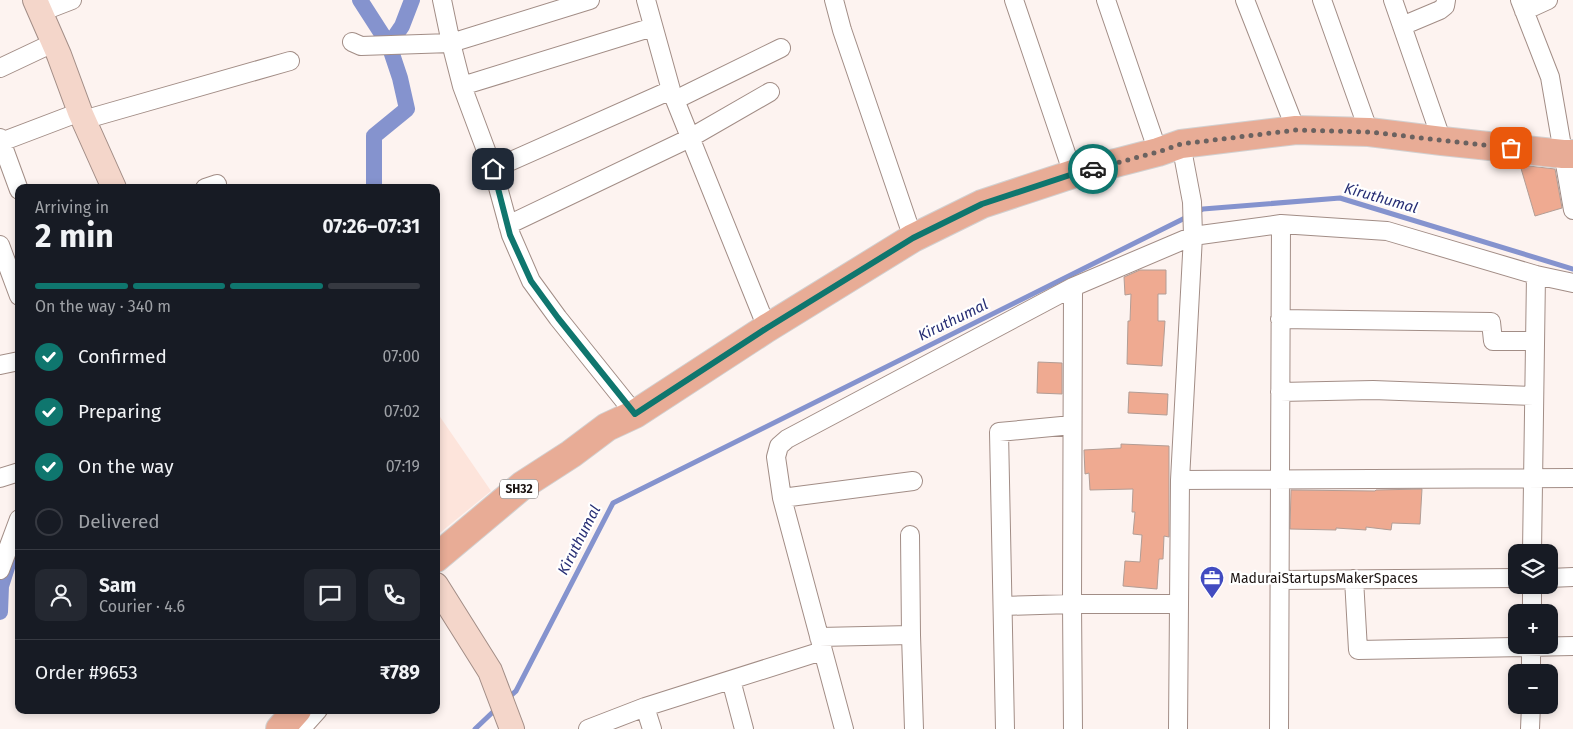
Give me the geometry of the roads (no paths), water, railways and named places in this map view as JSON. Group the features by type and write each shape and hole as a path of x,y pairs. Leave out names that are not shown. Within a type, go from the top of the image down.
{"main road":[{"name":"SH32","path":"440,555 523,485 572,454 607,427 635,414 767,328 913,238 982,204 1073,174 1169,148 1296,130 1369,132 1568,154"},
{"path":"440,535 521,470 554,450 607,427"},
{"path":"260,729 271,714"},
{"path":"280,729 294,714"}],"street":[{"path":"72,0 38,6 81,116 112,184"},
{"path":"442,0 462,86 493,169 510,235 531,281 558,318 635,414"},
{"path":"352,42 360,46 451,44 590,0"},
{"path":"646,0 673,95 767,328"},
{"path":"834,0 842,30 913,238"},
{"path":"1014,0 1073,174"},
{"path":"1106,0 1192,202 1193,230 1180,480 1178,729"},
{"path":"1245,0 1296,130"},
{"path":"1322,0 1369,132"},
{"path":"1393,0 1442,141"},
{"path":"1402,26 1440,10 1445,6 1446,0"},
{"path":"1548,0 1522,5 1550,77 1568,154 1573,210"},
{"path":"462,86 653,27"},
{"path":"0,68 53,43"},
{"path":"493,169 781,48"},
{"path":"17,184 1,140 81,116 290,61"},
{"path":"508,225 690,138 770,92"},
{"path":"1279,729 1281,224"},
{"path":"844,729 782,498 776,457 779,446 787,439 1073,286 1193,230 1281,224 1387,231 1536,275 1573,283"},
{"path":"0,245 15,285"},
{"path":"1532,544 1536,275"},
{"path":"1073,286 1073,729"},
{"path":"1280,319 1491,322 1493,341 1535,341"},
{"path":"0,365 15,362"},
{"path":"1280,392 1373,390 1534,396"},
{"path":"1005,729 999,432 1072,425"},
{"path":"1180,480 1573,478"},
{"path":"782,498 913,481"},
{"path":"0,570 15,530"},
{"path":"910,535 914,729"},
{"path":"1279,580 1508,578"},
{"path":"1558,578 1573,578"},
{"path":"1354,579 1358,650 1508,647"},
{"path":"440,590 490,671 506,727"},
{"path":"1002,606 1179,604"},
{"path":"588,729 645,707 731,680 821,644 911,636"},
{"path":"1558,646 1573,646"},
{"path":"731,680 744,729"},
{"path":"645,707 652,729"},
{"path":"301,729 314,714"},
{"path":"1530,729 1531,714"}],"waterway":[{"path":"360,0 389,45"},
{"path":"374,184 374,136 407,109 400,78 389,45 402,26 412,0"},
{"name":"Kiruthumal","path":"508,698 516,691 613,503 1203,209 1340,198 1573,269"},
{"path":"0,612 1,586 10,558"},
{"name":"Kiruthumal","path":"475,729 496,709"}],"place":[{"name":"MaduraiStartupsMakerSpaces","path":"1212,599"}]}
